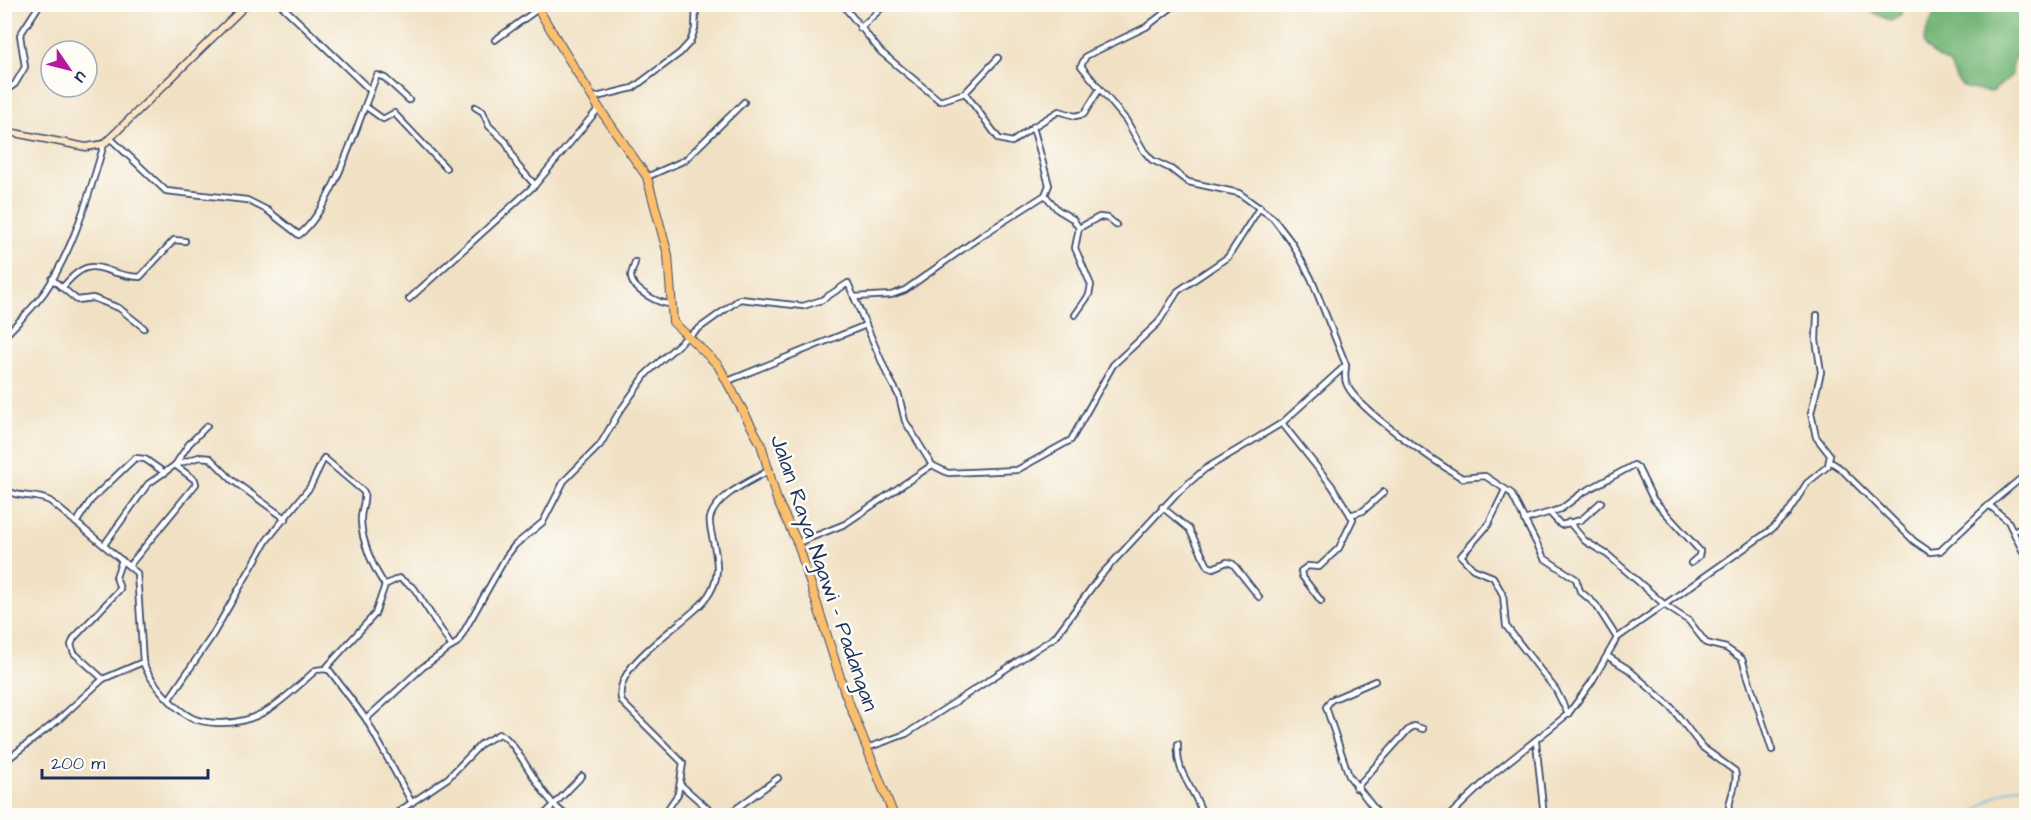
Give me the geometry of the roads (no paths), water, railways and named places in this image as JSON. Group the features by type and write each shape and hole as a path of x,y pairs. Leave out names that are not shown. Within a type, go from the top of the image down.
{"highway":[{"name":"Jalan Raya Ngawi - Padangan","path":"537,7 592,98 647,177 668,255 673,322 687,337 708,353 728,381 761,444 777,500 798,544 834,663 894,816"}],"street":[{"path":"4,92 15,84 25,67 20,35 40,4"},
{"path":"4,131 86,147 104,144 247,4"},
{"path":"280,4 371,91"},
{"path":"592,98 633,88 680,53 690,42 695,29 696,4"},
{"path":"842,4 860,28 887,57 940,101 965,93 998,58"},
{"path":"860,28 886,4"},
{"path":"1176,4 1146,27 1083,60 1081,66 1126,120 1144,151 1152,160 1171,169 1188,182 1231,190 1260,207 1284,231 1299,253 1332,324 1346,365 1345,379 1348,387 1387,425 1462,478 1485,476 1514,496 1544,558 1576,579 1580,591 1596,605 1617,638"},
{"path":"495,40 537,7"},
{"path":"111,139 166,191 247,200 267,210 299,235 319,210 345,157 379,74 409,100"},
{"path":"965,93 999,139 1011,142 1059,111 1075,116 1084,114 1099,90"},
{"path":"647,177 685,160 744,102"},
{"path":"365,106 383,119 394,113 446,168"},
{"path":"475,107 483,112 489,126 506,142 516,165 535,185"},
{"path":"409,298 535,185 599,108"},
{"path":"854,297 891,295 905,290 984,234 1046,195 1049,185 1034,127"},
{"path":"4,338 43,294 52,279 88,199 104,144"},
{"path":"1046,195 1058,210 1073,219 1079,228 1075,248 1091,285 1089,295 1076,315"},
{"path":"366,719 423,667 452,647 463,635 510,551 543,522 559,489 574,469 600,445 644,377 687,337 740,299 803,306 822,300 848,283 899,396 908,427 932,465 948,473 1017,470 1071,440 1113,366 1158,323 1178,291 1228,257 1260,207"},
{"path":"1079,228 1099,217 1108,218 1116,225"},
{"path":"62,288 76,271 86,266 140,277 174,240 186,241"},
{"path":"635,262 631,275 634,284 655,299 671,304"},
{"path":"52,279 77,300 93,298 119,308 144,328"},
{"path":"1817,315 1816,340 1821,372 1811,413 1814,433 1830,455 1831,462 1840,468 1914,541 1930,552 1940,551 2026,474"},
{"path":"728,381 866,325"},
{"path":"867,748 906,734 1055,637 1069,622 1101,575 1162,507 1205,469 1282,423 1346,365"},
{"path":"1282,423 1332,486 1353,522 1346,531 1339,548 1319,567 1308,566 1301,571 1302,576 1321,601"},
{"path":"175,465 189,444 207,426"},
{"path":"104,545 148,484 175,465 199,457 210,458 232,480 286,519"},
{"path":"76,523 91,500 135,458 145,459 165,472"},
{"path":"169,699 212,636 267,540 310,487 322,460 327,458 364,492 362,531 374,567 385,585"},
{"path":"1449,816 1493,774 1536,742 1568,714 1617,638 1666,606 1772,529 1790,510 1804,486 1831,462"},
{"path":"129,566 195,488 195,480 175,465"},
{"path":"798,544 845,524 932,465"},
{"path":"1524,520 1561,509 1592,488 1634,465 1638,468 1653,499 1700,551 1699,556 1691,563"},
{"path":"663,816 674,802 681,785 683,763 622,702 619,692 631,665 696,609 716,583 718,568 710,519 717,507 732,493 770,470"},
{"path":"4,489 15,495 45,498 129,566 139,580 143,662 169,699 193,720 237,724 268,711 316,670 325,669 375,614 385,585 399,578 411,584 452,647"},
{"path":"1505,490 1488,525 1461,556 1473,569 1493,577 1503,595 1506,626 1556,690 1568,714"},
{"path":"1350,514 1364,511 1384,492"},
{"path":"1550,513 1559,524 1581,520 1601,502"},
{"path":"1989,506 2002,514 2014,531 2026,558"},
{"path":"1162,507 1189,529 1208,566 1213,568 1227,562 1233,564 1259,597"},
{"path":"1569,522 1585,541 1608,555 1666,606 1693,624 1706,643 1726,648 1742,659 1772,750"},
{"path":"2014,531 2026,524"},
{"path":"103,679 74,652 71,645 74,638 120,589 116,577 122,560"},
{"path":"1607,656 1628,669 1671,706 1702,747 1735,771 1736,779 1728,810 1730,816"},
{"path":"4,762 57,721 103,679 143,662"},
{"path":"325,669 339,681 366,719 412,803"},
{"path":"1375,681 1326,704 1349,776 1356,788 1380,816"},
{"path":"1356,788 1408,730 1414,726 1423,729"},
{"path":"393,816 448,778 481,744 499,734 512,742 534,781 553,804 568,816"},
{"path":"1536,742 1544,816"},
{"path":"1178,744 1178,767 1194,791 1203,816"},
{"path":"543,816 582,776"},
{"path":"726,816 778,778"},
{"path":"681,785 716,816"},
{"path":"586,816 599,813 606,816"}],"waterway":[{"path":"1972,816 1996,795 2026,785"}]}
